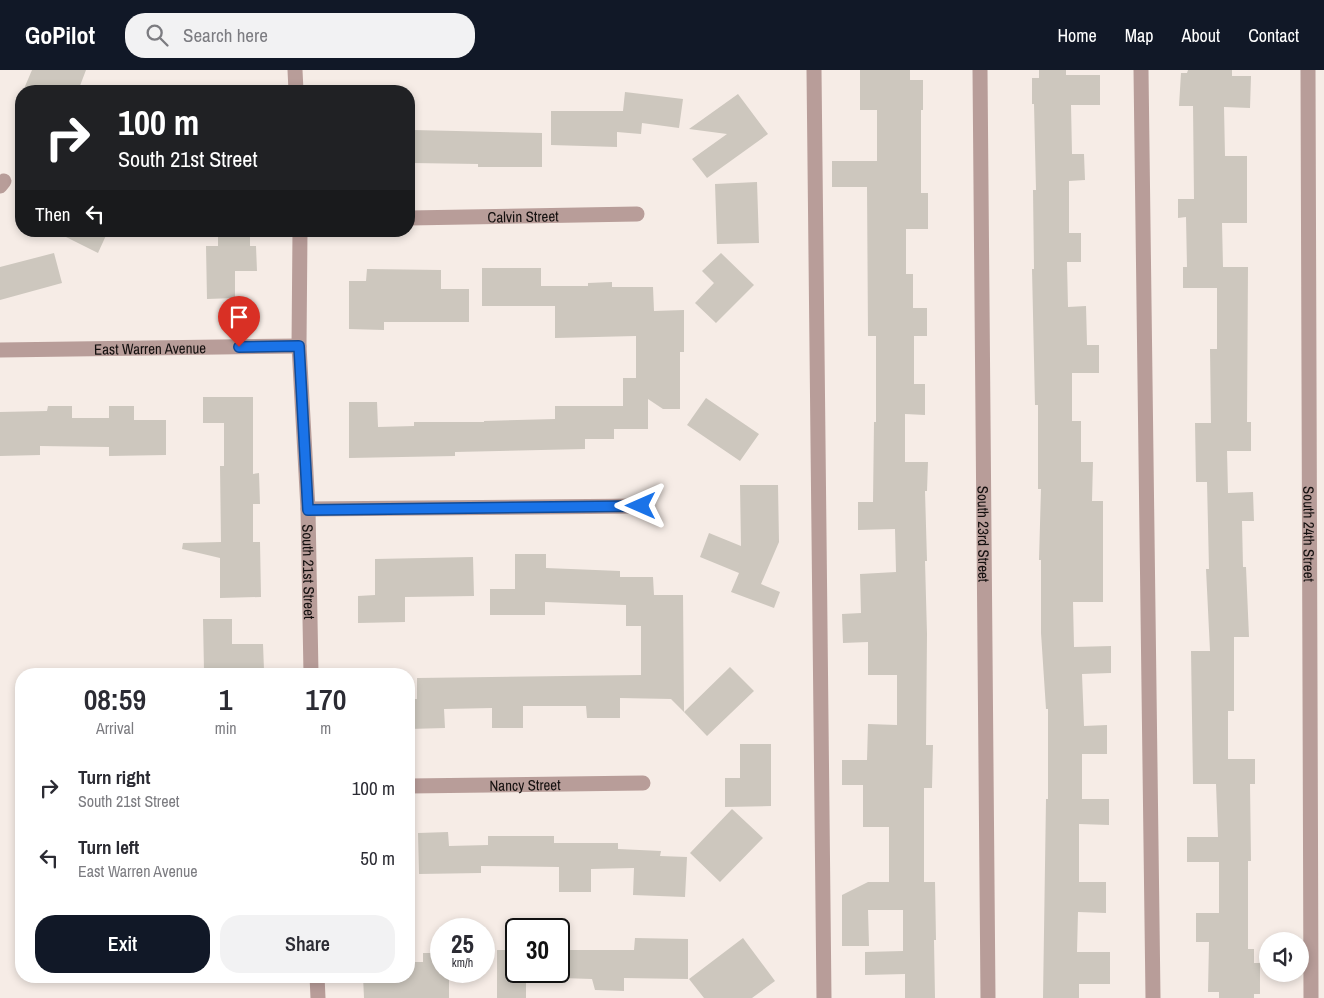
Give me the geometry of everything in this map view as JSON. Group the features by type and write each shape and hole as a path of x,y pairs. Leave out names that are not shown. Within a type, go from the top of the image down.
{"street":[{"path":"295,70 296,85"},
{"path":"814,70 824,998"},
{"name":"South 23rd Street","path":"980,70 988,998"},
{"path":"1141,70 1152,998"},
{"name":"South 24th Street","path":"1308,70 1311,998"},
{"name":"Calvin Street","path":"415,218 637,214"},
{"name":"South 21st Street","path":"300,237 299,346 308,510 310,668"},
{"name":"East Warren Avenue","path":"0,350 299,346"},
{"path":"308,510 641,506"},
{"name":"Nancy Street","path":"415,786 643,783"},
{"path":"317,983 318,998"}],"building":[{"path":"32,70 86,70 80,85 26,85"},
{"path":"860,70 910,70 910,80 923,80 921,193 928,193 928,229 906,229 906,274 913,274 913,308 927,308 927,336 914,336 914,384 925,384 925,415 905,414 905,462 928,462 927,491 925,491 927,561 925,561 927,634 926,745 933,745 932,788 924,788 924,882 935,882 935,998 905,998 905,974 865,975 865,952 903,951 903,910 868,910 869,946 842,946 842,895 868,882 889,882 889,827 863,827 863,785 842,785 842,760 867,760 868,724 897,725 897,675 868,675 868,642 843,643 842,614 861,613 860,574 896,572 895,529 858,530 858,502 873,502 874,422 876,422 876,336 868,336 867,187 832,187 832,161 877,161 877,110 860,110"},
{"path":"1039,70 1066,70 1066,75 1100,75 1100,105 1071,105 1072,154 1084,154 1085,180 1069,181 1069,233 1081,233 1081,262 1067,262 1068,307 1086,306 1087,345 1099,345 1099,373 1072,373 1072,421 1081,421 1081,462 1093,462 1092,501 1103,501 1103,602 1073,602 1074,647 1111,646 1111,673 1082,674 1084,726 1107,725 1107,754 1082,754 1082,799 1109,799 1109,825 1079,824 1079,882 1106,882 1106,913 1078,912 1077,952 1110,952 1110,984 1079,984 1079,998 1043,998 1046,799 1048,799 1048,709 1046,709 1041,633 1041,560 1039,560 1041,489 1038,489 1038,405 1035,405 1032,269 1034,269 1033,190 1036,190 1032,78 1039,78"},
{"path":"1188,70 1232,70 1232,76 1251,76 1250,108 1224,107 1225,156 1247,156 1247,223 1222,223 1223,267 1248,267 1247,422 1251,422 1251,451 1227,451 1228,493 1253,492 1254,521 1242,521 1243,567 1246,567 1249,637 1234,637 1234,711 1228,711 1228,759 1255,759 1255,784 1250,784 1251,861 1248,861 1248,949 1254,949 1254,963 1259,963 1260,982 1260,994 1254,994 1254,998 1219,998 1219,992 1208,992 1209,942 1196,942 1196,913 1219,913 1219,862 1187,862 1187,837 1218,837 1216,784 1193,784 1191,651 1210,651 1206,569 1209,569 1207,482 1196,482 1195,423 1211,423 1210,349 1217,349 1217,288 1183,288 1183,267 1187,267 1186,217 1178,218 1178,199 1194,199 1193,106 1179,106 1181,73 1187,73"},
{"path":"625,92 683,99 679,128 642,123 641,134 617,132 617,147 551,145 551,111 623,111"},
{"path":"738,94 768,134 707,178 692,159 727,134 689,129"},
{"path":"415,130 542,133 542,167 478,167 478,164 415,163"},
{"path":"757,182 759,243 717,244 715,184"},
{"path":"66,237 105,237 98,253"},
{"path":"218,237 250,237 250,246 256,246 257,271 235,271 235,298 207,299 206,246 218,246"},
{"path":"54,253 62,283 0,300 0,267"},
{"path":"721,253 754,285 716,323 695,303 714,283 702,271"},
{"path":"482,268 541,268 541,286 588,286 588,283 612,282 612,287 653,287 654,311 684,310 684,352 680,352 680,409 663,409 648,399 648,429 614,429 614,439 585,439 585,449 455,452 455,456 349,458 349,402 377,402 378,427 414,426 414,422 555,419 555,406 623,406 623,378 636,378 636,336 555,338 555,306 482,306"},
{"path":"367,269 441,270 441,289 469,289 469,322 384,322 384,330 349,329 349,281 366,281"},
{"path":"203,397 253,397 253,474 259,473 260,504 253,504 253,542 260,542 261,597 220,598 220,558 182,549 183,543 221,542 220,466 224,466 224,423 203,423"},
{"path":"706,398 759,434 740,461 687,425"},
{"path":"48,406 72,406 72,418 109,418 109,406 134,406 134,420 166,420 166,455 109,456 109,447 40,446 40,455 0,456 0,412 47,411"},
{"path":"740,485 778,485 779,542 761,584 780,592 774,608 731,592 739,573 700,557 709,533 741,546"},
{"path":"515,554 546,554 546,568 620,571 620,577 653,577 654,595 683,595 684,712 671,699 620,698 620,718 587,718 586,706 523,706 523,728 492,728 492,708 444,709 445,728 415,729 417,678 641,675 641,626 626,626 626,605 545,602 545,615 490,615 490,589 515,589"},
{"path":"473,557 474,596 405,597 405,622 358,623 358,596 375,595 375,559"},
{"path":"203,619 232,619 232,644 263,644 264,668 204,668"},
{"path":"730,667 754,691 707,736 684,712"},
{"path":"740,744 771,744 771,806 725,807 725,778 740,778"},
{"path":"732,809 763,838 720,882 690,853"},
{"path":"448,832 449,846 488,845 488,836 554,836 554,843 618,843 618,849 661,851 660,856 687,857 685,897 633,895 634,868 591,869 591,892 559,892 559,867 481,866 481,873 419,874 418,833"},
{"path":"635,938 688,939 688,979 624,978 624,991 595,990 592,979 570,978 570,950 634,950"},
{"path":"743,938 775,981 752,998 704,998 689,979"},
{"path":"497,950 505,950 505,983 526,983 526,998 497,998"},
{"path":"423,953 430,953 430,983 449,983 449,998 364,998 363,983 415,983 415,962 423,962"}],"route":[{"path":"239,347 299,346 308,510 641,506"}]}
